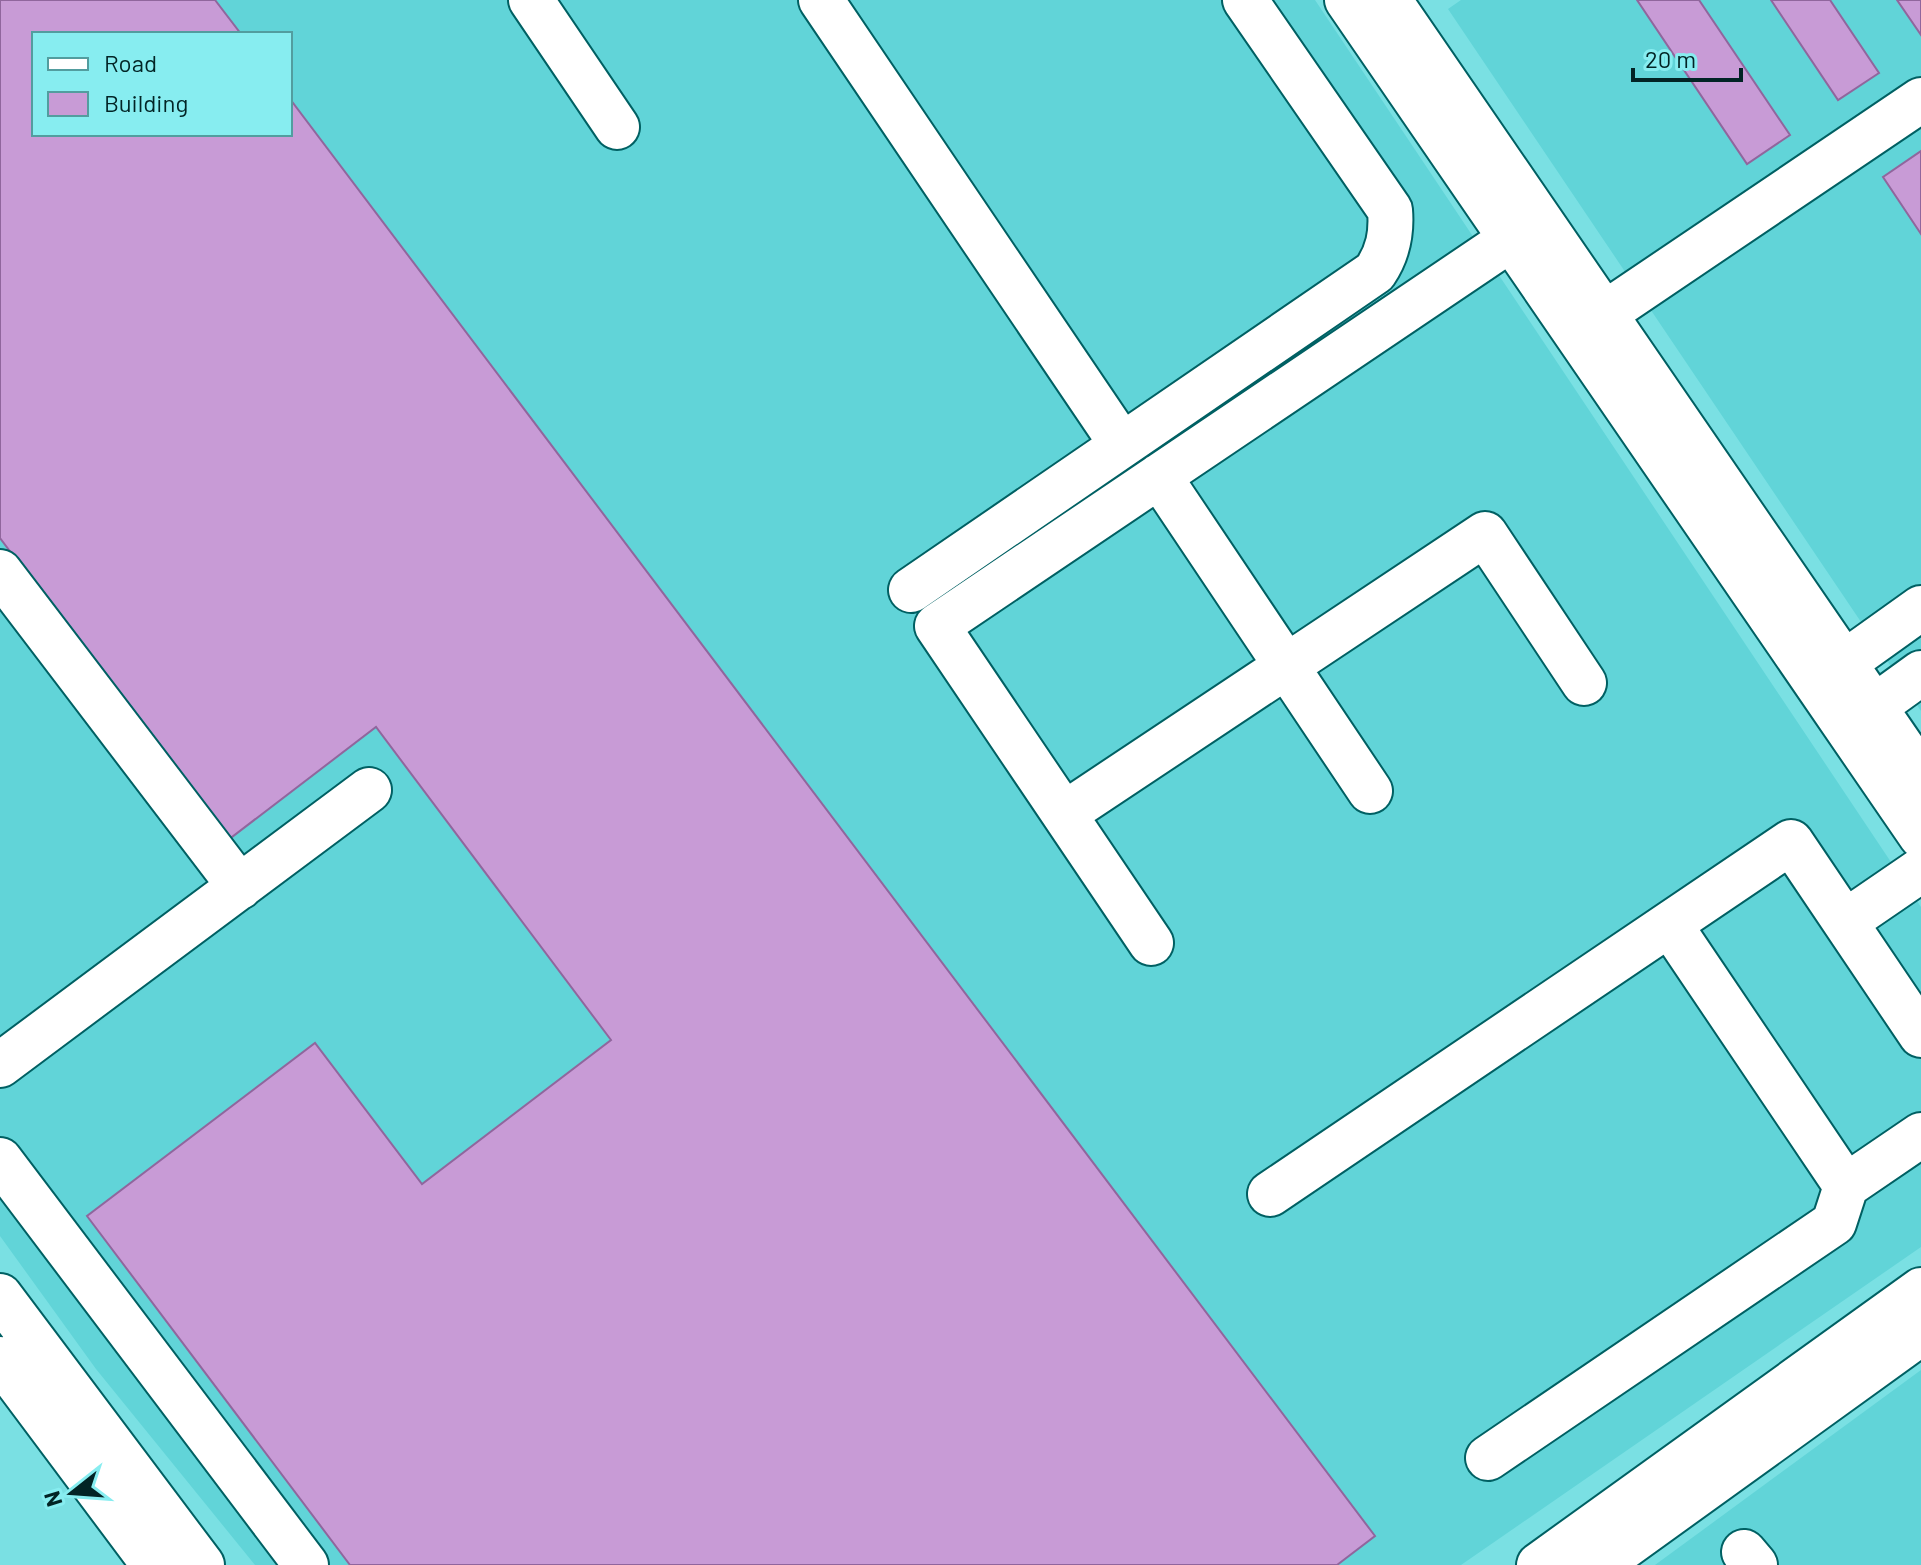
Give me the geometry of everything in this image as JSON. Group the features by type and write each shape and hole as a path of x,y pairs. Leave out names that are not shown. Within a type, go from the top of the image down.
{"street":[{"path":"531,0 617,127"},
{"path":"821,0 1122,445"},
{"path":"911,590 1375,272 1390,239 1390,210 1245,0"},
{"path":"1347,0 1921,836"},
{"path":"1389,0 1921,775"},
{"path":"1604,314 1921,100"},
{"path":"1151,943 937,626 1511,239"},
{"path":"1159,476 1370,791"},
{"path":"1064,814 1485,534 1584,683"},
{"path":"0,572 240,887"},
{"path":"1844,663 1921,608"},
{"path":"1874,707 1921,673"},
{"path":"0,1065 369,790"},
{"path":"1270,1194 1791,842 1921,1035"},
{"path":"1845,922 1921,870"},
{"path":"1670,925 1846,1186"},
{"path":"1488,1458 1834,1223 1846,1186 1921,1135"},
{"path":"0,1160 306,1565"},
{"path":"1539,1565 1921,1290"},
{"path":"0,1296 202,1565"},
{"path":"1599,1565 1921,1333"},
{"path":"0,1359 154,1565"}],"shaded area":[{"path":"0,0 1315,0 1921,907 1921,1247 1461,1565 255,1565 96,1369 0,1236"},
{"path":"1461,0 1921,0 1921,711 1448,9"},
{"path":"1921,1370 1921,1565 1655,1565"}],"building":[{"path":"0,0 215,0 239,32 32,32 32,136 292,136 292,102 1375,1536 1337,1565 350,1565 87,1216 315,1043 422,1184 611,1040 376,727 228,840 0,538"},
{"path":"1637,0 1699,0 1790,135 1747,164"},
{"path":"1771,0 1830,0 1879,73 1838,100"},
{"path":"1897,0 1921,0 1921,35"},
{"path":"1921,151 1921,234 1883,177"}]}
